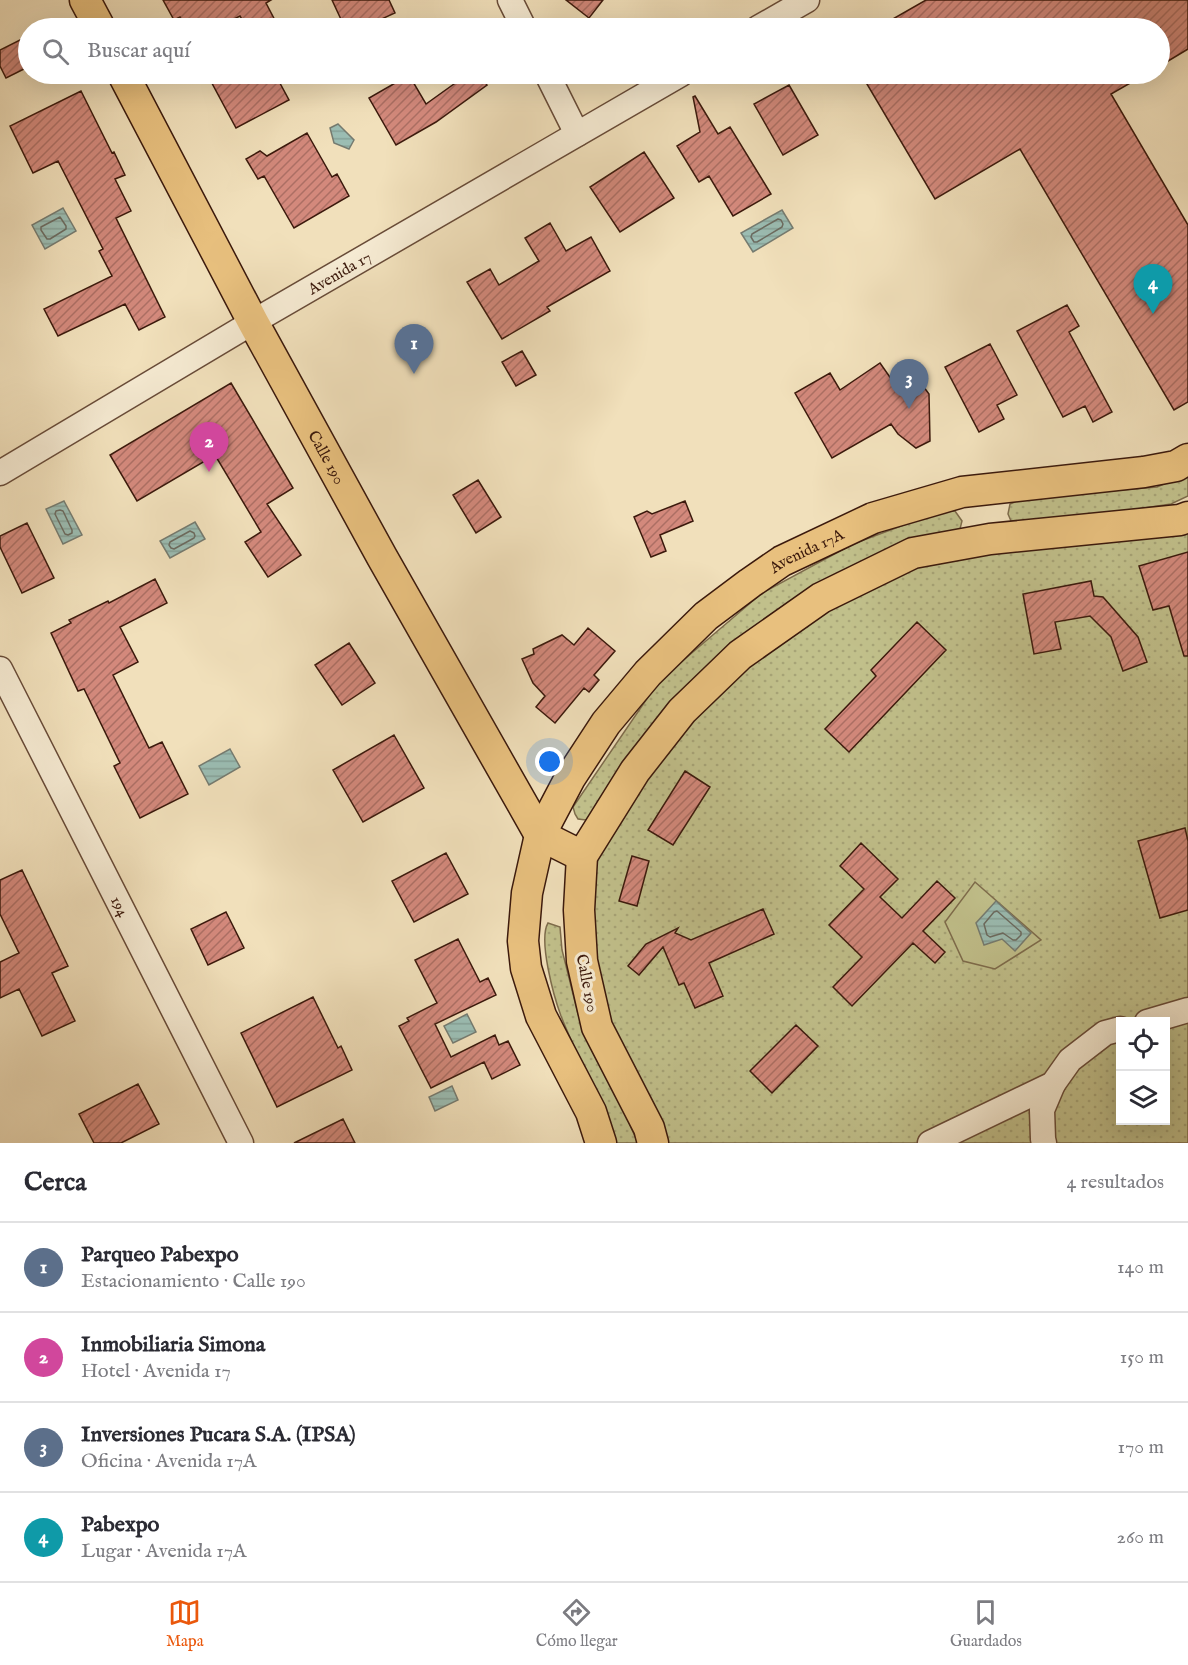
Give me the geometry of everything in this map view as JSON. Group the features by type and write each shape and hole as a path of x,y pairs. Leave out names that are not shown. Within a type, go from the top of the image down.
{"main road":[{"path":"85,0 95,18"},
{"name":"Calle 190","path":"128,84 252,322 540,836"},
{"name":"Avenida 17A","path":"540,836 570,778 606,723 648,673 706,616 782,561 873,518 962,492 1144,472 1176,466 1188,459"},
{"path":"976,490 990,539"},
{"path":"601,1143 591,1112 541,1016 526,968 523,940 527,893 540,836 582,856 635,771 682,711 740,655 821,598 913,553 990,539 1180,520 1188,517"},
{"name":"Calle 190","path":"582,856 579,910 582,961 597,1027 649,1128 653,1143"}],"street":[{"path":"510,0 519,18"},
{"path":"776,18 807,0"},
{"path":"552,84 577,134"},
{"name":"Avenida 17","path":"0,472 252,322 664,84"},
{"name":"194","path":"0,669 241,1143"},
{"path":"1164,1017 1188,1010"},
{"path":"1044,1143 1042,1110 1053,1084 1070,1060 1106,1033 1116,1030"},
{"path":"930,1143 1053,1084"}],"shaded area":[{"path":"1188,474 1188,496 1171,504 1023,526 1011,521 1008,514 1010,504 1025,498 1157,487"},
{"path":"941,511 955,511 962,521 960,529 814,588 586,820 578,819 573,807 659,681 762,593 853,544"},
{"path":"1188,517 1188,1143 653,1143 597,1027 582,856 682,711 913,553"},
{"path":"975,882 1041,940 995,969 963,961 945,922"},
{"path":"548,923 560,927 562,950 578,1014 638,1143 617,1143 561,1016 551,983 546,955 545,931"}],"water":[{"path":"338,124 354,140 349,149 334,143 330,128"},
{"path":"63,208 76,231 45,249 32,225"},
{"path":"782,210 793,228 753,252 741,233"},
{"path":"64,501 82,535 63,544 46,509"},
{"path":"195,522 205,539 170,558 160,541"},
{"path":"230,749 240,767 209,785 199,766"},
{"path":"996,901 1031,933 1015,951 1002,939 984,945 976,923"},
{"path":"467,1014 476,1032 453,1043 444,1026"},
{"path":"452,1086 458,1100 435,1111 429,1097"}],"building":[{"path":"163,0 271,0 266,3 274,18 241,18 240,16 236,18 173,18"},
{"path":"332,0 389,0 395,13 384,18 340,18"},
{"path":"566,0 603,0 589,18"},
{"path":"926,0 1188,0 1188,49 1170,60 1170,18 894,18"},
{"path":"18,41 18,72 6,78 0,66 0,50"},
{"path":"212,84 280,84 289,100 236,128"},
{"path":"393,84 414,84 426,104 454,84 487,85 436,122 396,145 369,98"},
{"path":"867,84 1128,84 1111,94 1188,225 1188,402 1174,410 1020,149 935,199"},
{"path":"789,85 818,135 783,155 754,104"},
{"path":"81,91 125,175 115,179 131,211 116,218 165,317 139,330 125,304 58,336 44,309 112,276 99,251 103,249 58,161 33,173 10,126"},
{"path":"695,96 718,134 730,127 771,194 733,216 709,176 699,182 677,146 700,132 693,97"},
{"path":"307,133 332,177 337,174 349,196 294,228 264,176 258,179 246,159 260,151 267,156"},
{"path":"644,152 674,198 620,232 590,187"},
{"path":"550,223 566,251 591,237 610,271 547,307 550,311 502,339 467,282 490,269 499,285 539,261 525,238"},
{"path":"1067,305 1079,326 1069,332 1112,412 1093,422 1085,406 1063,417 1017,331"},
{"path":"990,344 1017,395 997,405 1004,419 979,432 945,367"},
{"path":"522,351 536,375 516,386 502,362"},
{"path":"880,363 894,383 912,371 929,394 930,441 916,448 898,434 891,424 832,458 795,393 830,373 840,390"},
{"path":"231,383 293,488 267,504 301,555 268,577 245,542 261,532 215,455 137,501 110,455"},
{"path":"478,480 501,517 476,533 453,495"},
{"path":"685,501 693,521 660,535 666,551 651,557 634,517 647,511 652,514"},
{"path":"27,523 54,578 22,593 0,547 0,536"},
{"path":"1188,552 1188,656 1184,656 1169,606 1153,610 1139,566"},
{"path":"155,579 167,603 120,627 138,662 113,675 149,748 162,742 188,794 140,818 114,766 120,763 84,689 78,691 51,633 71,623 69,620 108,601 109,603"},
{"path":"1091,581 1094,596 1103,597 1138,637 1147,662 1123,671 1111,637 1090,616 1055,622 1061,649 1034,654 1023,594"},
{"path":"917,622 946,650 849,752 825,729 876,676 871,670"},
{"path":"588,628 615,651 594,675 599,680 589,692 584,688 555,723 536,707 545,696 533,683 522,659 534,654 533,649 562,635 574,645"},
{"path":"349,643 375,683 342,705 315,665"},
{"path":"394,735 424,788 363,822 333,770"},
{"path":"685,771 710,787 673,845 648,830"},
{"path":"1185,828 1188,841 1188,910 1160,918 1138,841"},
{"path":"861,843 898,879 880,897 902,918 937,881 955,898 923,931 945,952 935,963 913,943 852,1006 833,987 862,957 829,925 864,889 840,866"},
{"path":"446,853 468,894 414,922 392,881"},
{"path":"632,856 649,861 637,906 619,901"},
{"path":"22,870 68,966 52,973 75,1021 42,1036 19,989 0,998 0,962 19,953 0,914 0,880"},
{"path":"763,909 774,934 709,963 723,996 695,1008 684,983 679,985 663,947 639,975 628,966 646,944 678,928 675,933 691,940"},
{"path":"226,912 244,948 208,965 191,929"},
{"path":"458,939 480,982 488,978 496,995 435,1024 451,1057 495,1035 499,1045 508,1041 520,1065 492,1079 484,1062 431,1088 399,1026 409,1021 407,1018 437,1003 415,960"},
{"path":"313,997 338,1048 341,1046 352,1070 277,1107 241,1033"},
{"path":"796,1025 818,1046 772,1093 750,1071"},
{"path":"138,1084 159,1124 121,1143 94,1143 79,1114"},
{"path":"343,1119 355,1143 294,1143"}],"place":[{"name":"Pabexpo","path":"1153,314"},
{"name":"Parqueo Pabexpo","path":"414,374"},
{"name":"Inversiones Pucara S.A. (IPSA)","path":"909,409"},
{"name":"Inmobiliaria Simona","path":"209,472"}]}
